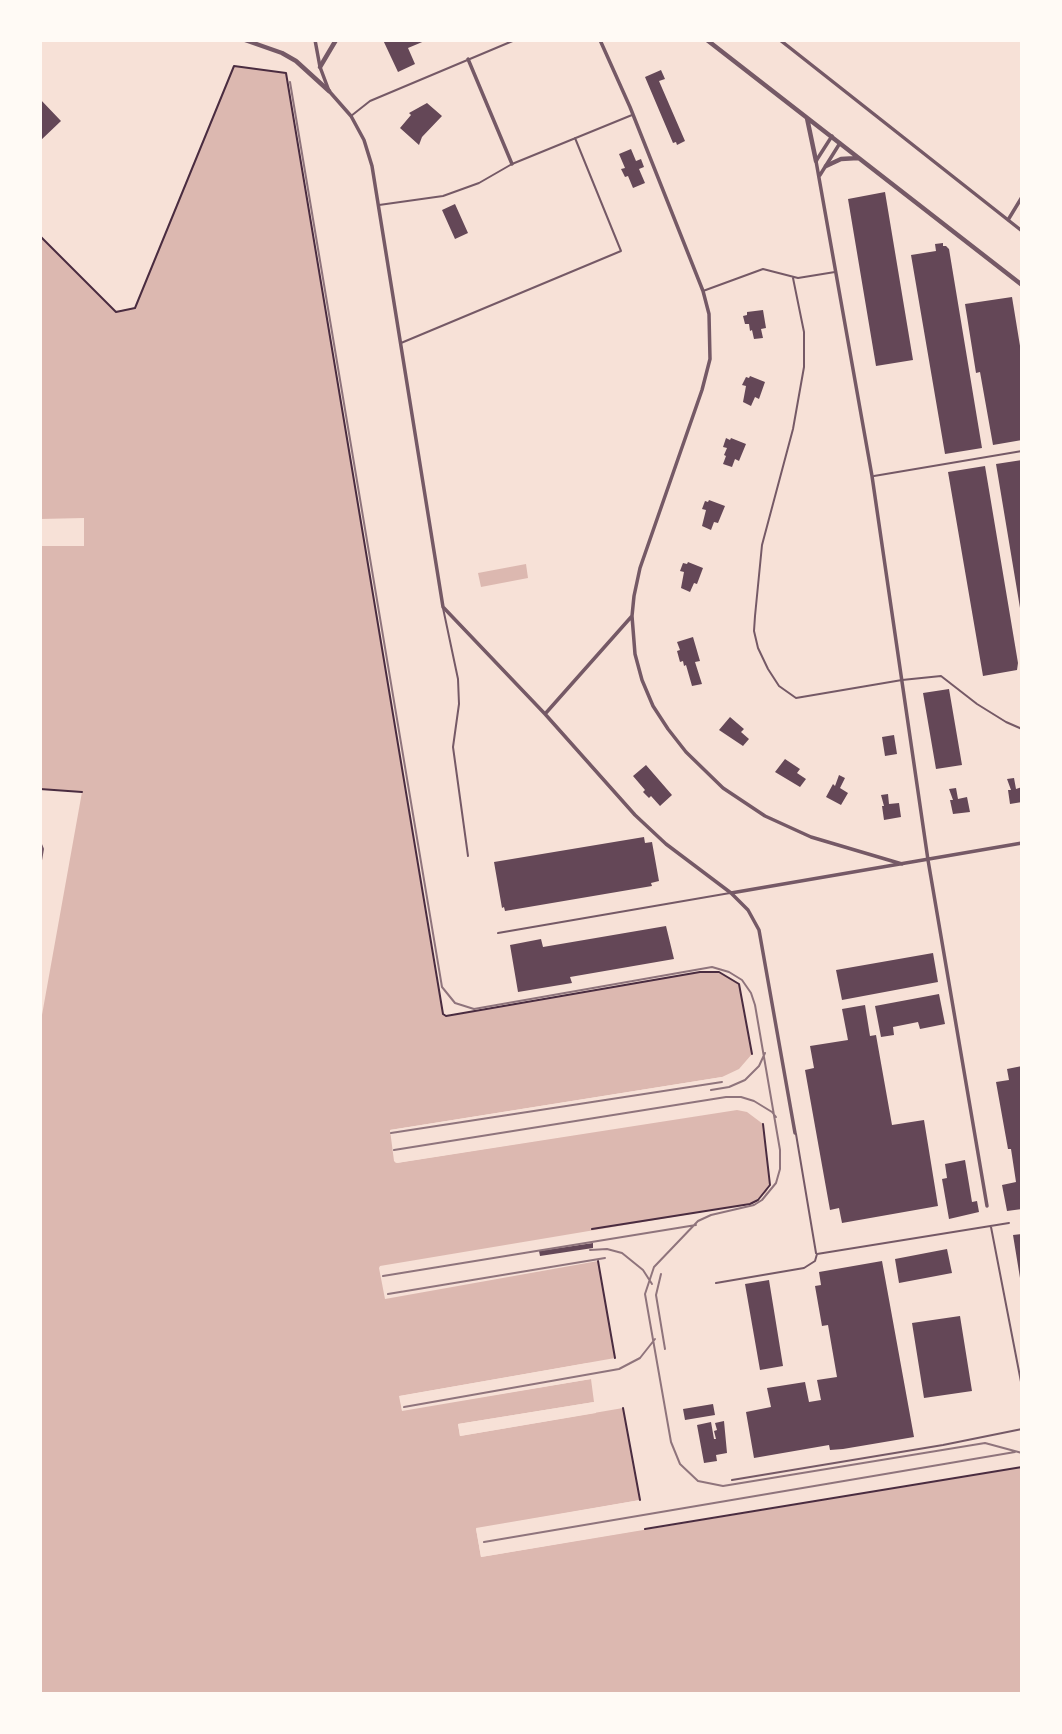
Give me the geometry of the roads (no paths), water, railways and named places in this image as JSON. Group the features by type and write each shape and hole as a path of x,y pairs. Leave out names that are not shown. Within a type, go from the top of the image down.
{"street":[{"path":"245,40 296,61 329,91 351,116 364,141 379,205 443,607 545,714 635,816 666,844 731,893 748,910 759,930 795,1133"},
{"path":"315,40 320,67 329,91"},
{"path":"320,67 336,40"},
{"path":"600,40 703,290 709,314 709,359 702,390 640,568 632,616 635,654 642,680 653,706 685,752 723,788 765,816 811,837 902,864"},
{"path":"706,40 1022,285"},
{"path":"780,40 1022,231"},
{"path":"468,59 512,164"},
{"path":"807,117 872,476 928,860 987,1206"},
{"path":"816,161 832,136"},
{"path":"819,177 840,143"},
{"path":"826,166 841,159 859,158"},
{"path":"1008,220 1022,197"},
{"path":"545,714 632,616"},
{"path":"731,893 1022,843"}],"lane":[{"path":"351,116 370,101 515,40"},
{"path":"379,205 443,196 480,183 512,164 633,115"},
{"path":"400,344 621,251 575,138"},
{"path":"703,290 763,270 793,278 836,272"},
{"path":"793,278 804,332 804,367 793,429 762,545 754,631 758,648 779,686 796,698 942,676 977,704 1022,729"},
{"path":"872,476 1022,451"},
{"path":"443,607 457,679 459,704 453,747 468,856"},
{"path":"40,842 43,849 40,866"},
{"path":"498,933 731,893"},
{"path":"716,1283 804,1268 816,1261 817,1254 795,1133"},
{"path":"817,1254 1009,1223"},
{"path":"991,1227 1022,1387"},
{"path":"732,1480 1022,1429"}],"railway":[{"path":"290,82 442,987 455,1003 474,1009 712,967 729,972 742,980 755,1005 780,1150 780,1169 776,1183 762,1200 754,1205 711,1215 698,1221 654,1267 645,1294 671,1442 680,1464 698,1481 723,1486 985,1443 1022,1453"},
{"path":"711,1090 729,1087 745,1080 759,1066 765,1053"},
{"path":"391,1133 722,1082"},
{"path":"394,1150 726,1097 741,1097 754,1101 776,1117"},
{"path":"383,1276 696,1225"},
{"path":"590,1250 607,1249 622,1253 643,1270 652,1284"},
{"path":"388,1294 605,1258"},
{"path":"661,1274 656,1295 665,1349"},
{"path":"404,1407 619,1369 640,1358 655,1339"},
{"path":"484,1542 1015,1452"}]}
